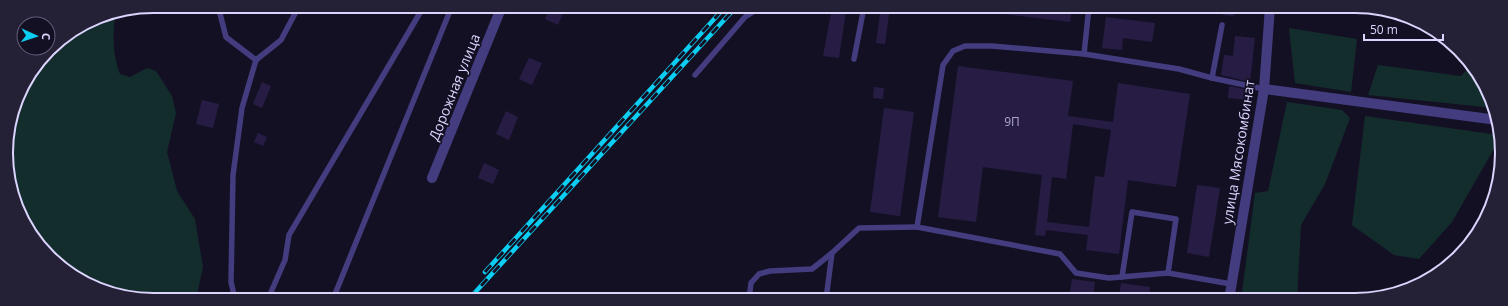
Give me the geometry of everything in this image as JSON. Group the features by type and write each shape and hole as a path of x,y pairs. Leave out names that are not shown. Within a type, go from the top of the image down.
{"street":[{"name":"Дорожная улица","path":"432,178 499,13"},
{"name":"улица Мясокомбинат","path":"1230,293 1264,89 1270,13"},
{"path":"1264,89 1490,119"}],"lane":[{"path":"220,13 226,37 256,60"},
{"path":"233,293 231,282 233,175 242,108 256,60 281,40 295,13"},
{"path":"271,293 285,260 290,236 420,13"},
{"path":"335,293 449,13"},
{"path":"695,75 745,17 751,13"},
{"path":"854,59 863,13"},
{"path":"1084,54 1089,13"},
{"path":"1212,78 1222,26"},
{"path":"917,227 943,65 953,51 965,46 992,46 1084,54 1179,68 1212,78 1264,89"},
{"path":"1122,277 1132,212 1176,219 1168,273"},
{"path":"750,293 751,282 759,274 770,271 812,269 859,228 917,227 1060,254 1076,273 1109,278 1168,273 1231,284"},
{"path":"827,293 832,253"}],"green space":[{"path":"115,19 114,44 120,74 130,77 147,68 156,71 172,96 176,113 167,152 177,191 195,219 203,267 197,293 135,292 108,286 83,274 68,264 48,245 32,223 20,198 14,171 13,144 20,108 27,91 48,61 53,56 56,56 56,53 68,42 91,27"},
{"path":"1289,28 1357,39 1351,92 1295,83"},
{"path":"1378,65 1461,76 1467,69 1481,91 1488,107 1368,95"},
{"path":"1287,102 1342,110 1350,118 1325,184 1301,225 1297,293 1242,293 1255,193 1268,191"},
{"path":"1365,116 1494,134 1495,147 1452,222 1419,259 1394,255 1352,225"}],"building":[{"path":"548,13 563,13 558,25 545,19"},
{"path":"831,13 846,13 839,58 823,56"},
{"path":"880,13 889,13 885,44 876,43"},
{"path":"996,13 1071,13 1070,22"},
{"path":"1223,13 1234,13 1234,16 1223,15"},
{"path":"1106,17 1155,23 1152,42 1123,38 1122,50 1102,48"},
{"path":"1235,36 1255,38 1250,82 1221,75 1224,55 1233,56"},
{"path":"529,58 542,63 532,85 519,79"},
{"path":"958,66 1073,81 1068,116 1113,122 1118,83 1190,94 1176,187 1128,180 1119,254 1086,250 1088,235 1046,230 1045,236 1035,235 1042,175 983,167 976,222 938,217","holes":["1073,124 1111,130 1104,177 1095,176 1089,227 1047,222 1052,177 1066,179"]},
{"path":"262,82 271,86 262,108 253,104"},
{"path":"1229,86 1249,90 1248,100 1228,98"},
{"path":"874,87 884,88 883,99 873,98"},
{"path":"202,100 219,104 213,128 196,124"},
{"path":"884,108 914,112 900,216 870,212"},
{"path":"506,111 518,117 509,140 496,134"},
{"path":"258,133 267,137 263,146 254,142"},
{"path":"484,163 499,170 493,184 478,178"},
{"path":"1197,185 1220,188 1209,257 1187,253"},
{"path":"1072,279 1095,282 1094,293 1070,293"},
{"path":"1121,283 1150,287 1150,293 1120,293"}],"railway":[{"path":"485,272 720,13"},
{"path":"474,293 731,13"}]}
